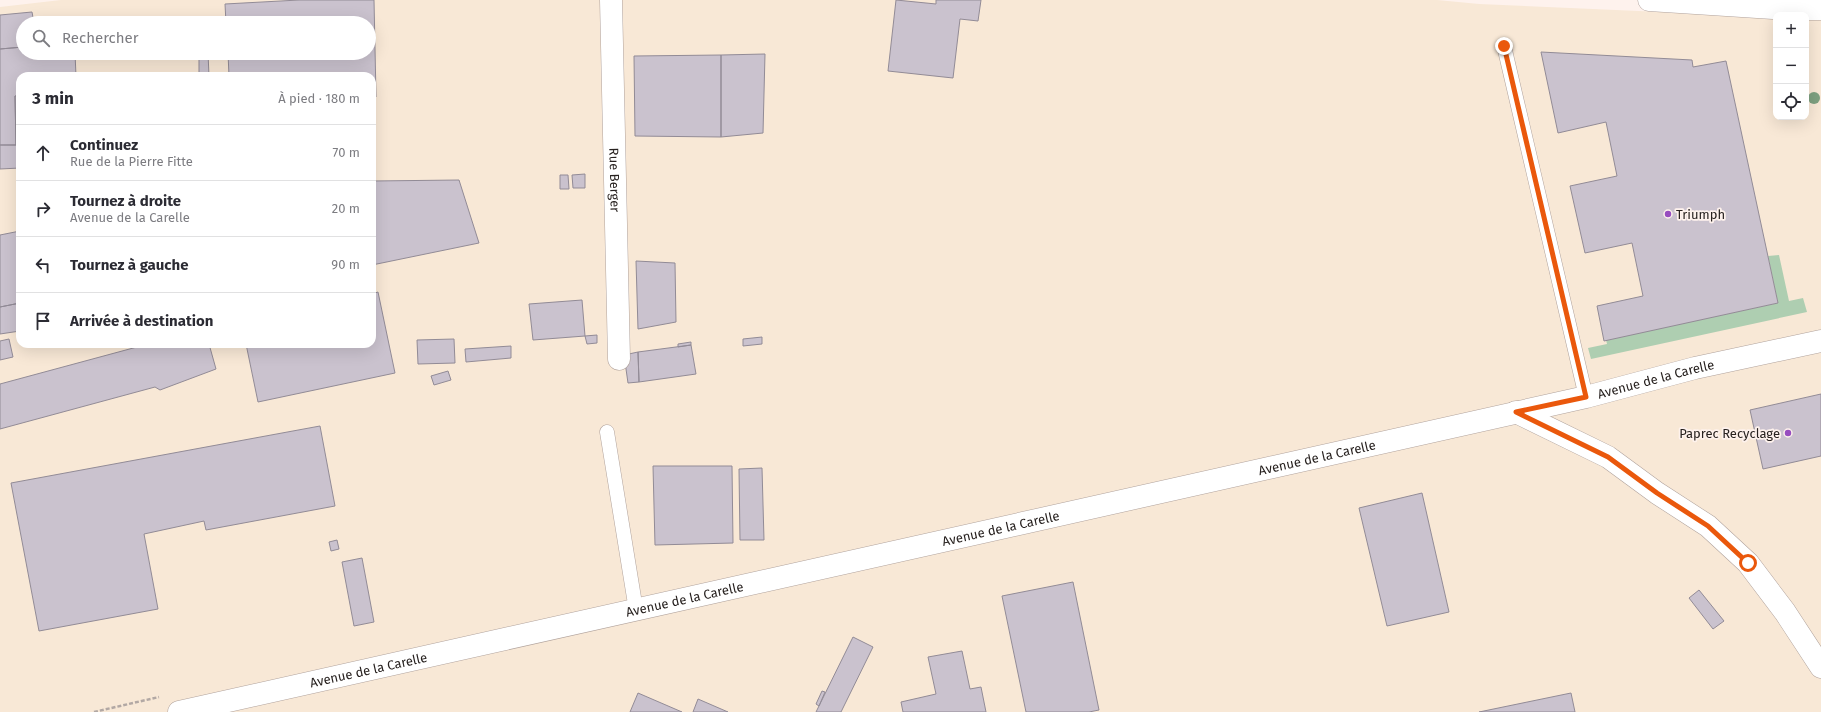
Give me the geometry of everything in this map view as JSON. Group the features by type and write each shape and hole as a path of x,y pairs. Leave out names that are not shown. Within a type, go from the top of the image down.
{"street":[{"name":"Rue Berger","path":"611,0 619,360"},
{"path":"1649,0 1790,4 1821,8"},
{"name":"Avenue de la Carelle","path":"179,712 1586,397 1694,368 1821,341"},
{"path":"1516,412 1608,457 1657,493 1708,526 1748,563 1785,612 1821,667"}],"lane":[{"path":"1504,46 1586,397"},
{"path":"607,432 636,610"}],"shaded area":[{"path":"61,0 1437,0 1479,4 1773,17 1773,120 1809,120 1809,18 1821,18 1821,712 0,712 0,7"}],"green space":[{"path":"1779,255 1789,301 1803,298 1807,312 1591,359 1588,348 1607,344 1606,340 1778,303 1768,256"}],"building":[{"path":"299,0 374,0 374,16 226,16 225,4"},
{"path":"896,0 936,4 936,0 981,0 978,21 960,19 953,78 888,71"},
{"path":"32,12 33,16 16,16 16,48 0,49 0,15"},
{"path":"16,48 16,60 75,60 76,72 16,72 16,145 0,145 0,49"},
{"name":"Triumph","path":"1541,52 1692,60 1693,67 1726,61 1778,303 1604,341 1597,306 1643,296 1632,243 1585,253 1570,186 1617,176 1606,122 1558,133"},
{"path":"765,54 763,133 721,137 721,55"},
{"path":"721,55 721,137 635,136 634,56"},
{"path":"199,60 208,60 209,72 199,72"},
{"path":"228,60 375,60 375,72 229,72"},
{"path":"15,96 16,96 16,145"},
{"path":"0,145 16,145 16,168 0,169"},
{"path":"585,174 585,188 573,188 572,175"},
{"path":"560,175 568,175 569,189 560,189"},
{"path":"459,180 479,243 376,264 376,181"},
{"path":"16,232 16,304 0,307 0,235"},
{"path":"636,261 675,263 676,322 638,329"},
{"path":"378,292 395,373 258,402 247,348 376,348 376,293"},
{"path":"582,300 585,336 533,340 529,304"},
{"path":"16,304 16,332 0,334 0,307"},
{"path":"597,335 597,343 587,344 585,336"},
{"path":"762,337 762,344 743,346 743,339"},
{"path":"9,339 13,357 0,360 0,341"},
{"path":"454,339 455,363 418,364 417,340"},
{"path":"691,342 691,345 678,347 678,344"},
{"path":"691,345 696,374 639,382 638,352"},
{"path":"511,346 511,358 466,362 465,349"},
{"path":"133,348 210,348 216,369 160,390 155,387 0,429 0,384"},
{"path":"638,352 639,382 628,383 624,355"},
{"path":"448,371 451,380 434,385 431,376"},
{"name":"Paprec Recyclage","path":"1821,394 1821,456 1763,469 1750,410"},
{"path":"320,426 335,506 206,530 204,521 144,534 158,609 39,631 11,483"},
{"path":"653,466 732,466 733,543 655,545"},
{"path":"762,468 764,540 740,540 739,469"},
{"path":"1422,493 1449,612 1387,626 1359,508"},
{"path":"337,540 339,549 331,551 329,542"},
{"path":"362,558 374,622 354,626 342,562"},
{"path":"1073,582 1099,710 1089,712 1026,712 1002,596"},
{"path":"1699,590 1724,621 1713,629 1689,598"},
{"path":"853,637 873,647 841,712 816,712"},
{"path":"962,651 970,689 981,687 986,712 903,712 901,702 936,694 928,657"},
{"path":"822,691 825,692 819,706 816,704"},
{"path":"638,693 682,712 630,712"},
{"path":"1571,693 1575,712 1479,712"},
{"path":"698,699 728,712 693,712"}],"place":[{"name":"Triumph","path":"1668,214"},
{"name":"Paprec Recyclage","path":"1788,433"}],"route":[{"path":"1504,46 1586,397 1516,412 1608,457 1657,493 1708,526 1748,563"}]}
